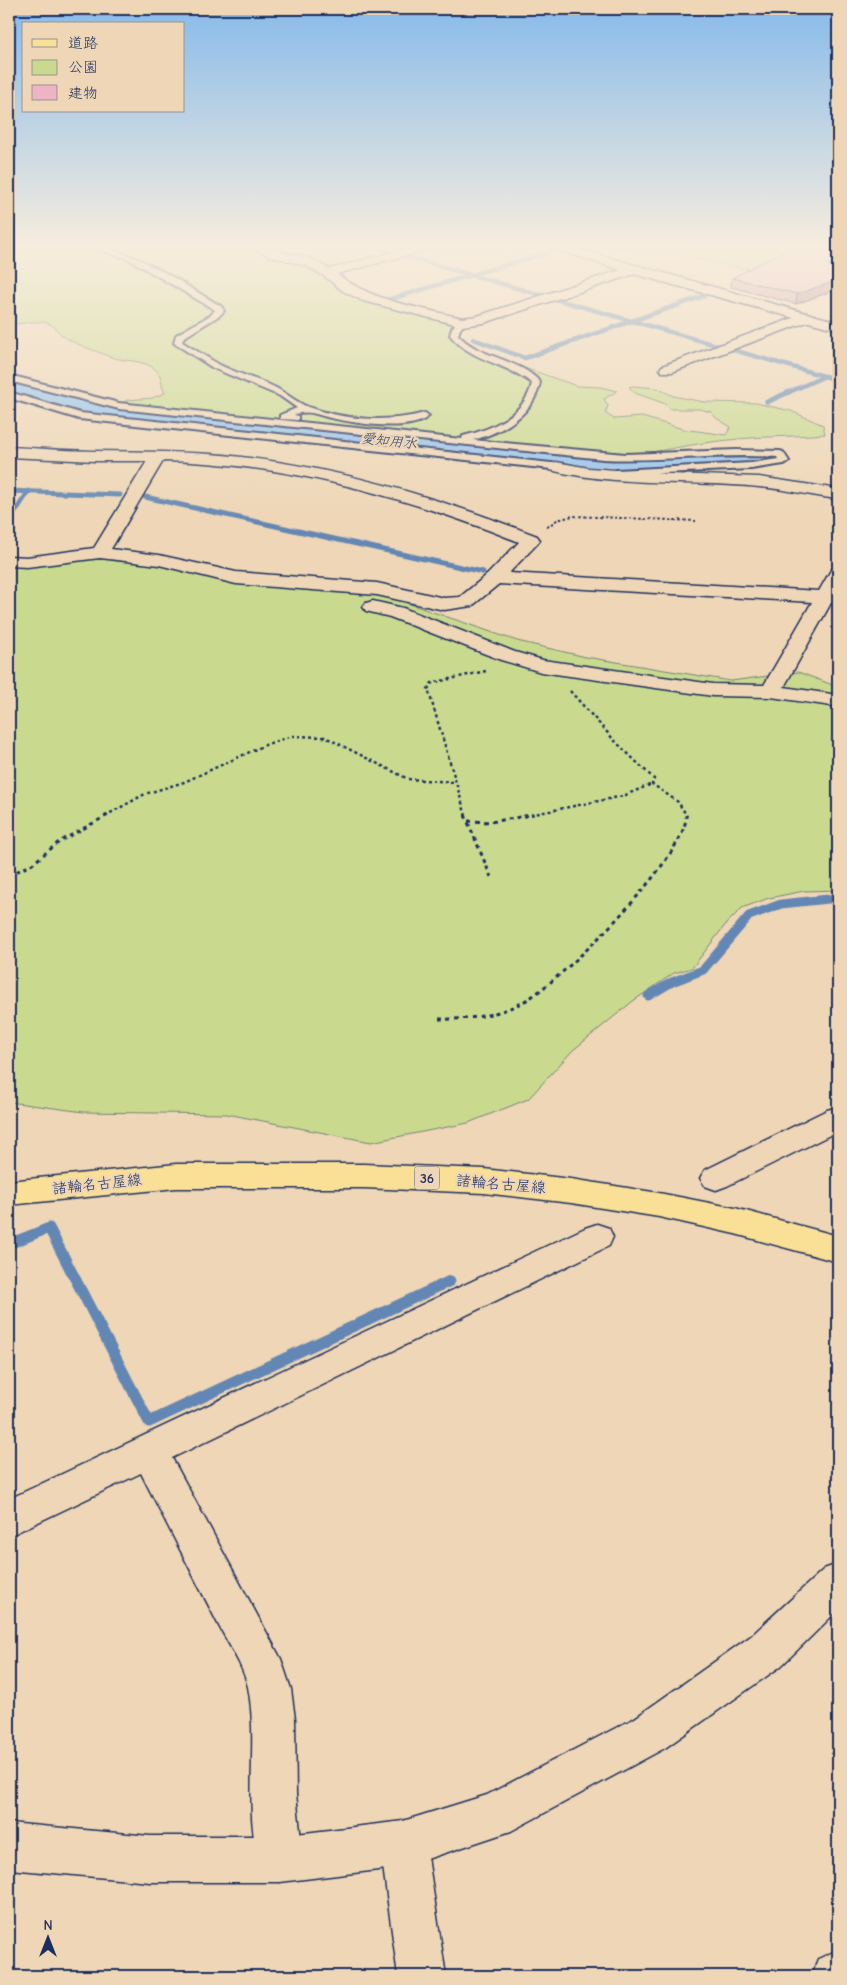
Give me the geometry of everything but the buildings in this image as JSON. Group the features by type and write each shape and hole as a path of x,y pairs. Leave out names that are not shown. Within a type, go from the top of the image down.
{"main road":[{"name":"諸輪名古屋線","path":"9,1193 176,1176 364,1176 484,1181 570,1191 659,1205 735,1221 838,1249"}],"street":[{"path":"666,369 750,339"},
{"path":"9,452 192,457 260,464 356,481 451,509 531,540 502,568 495,578 465,602 444,604 377,589 333,584 236,578 159,560 100,554 26,562 9,561"},
{"path":"100,554 157,456"},
{"path":"556,467 589,473 668,480 760,482 838,494"},
{"path":"771,692 831,598 838,574"},
{"path":"495,578 831,598"},
{"path":"297,583 322,593 396,612 528,662 550,667 572,668 713,690 771,692 838,701"},
{"path":"716,1178 838,1118"},
{"path":"9,1518 597,1237"},
{"path":"148,1451 266,1674 270,1690 273,1724 274,1796 280,1859"},
{"path":"9,1846 150,1859 280,1859 403,1844 495,1814 650,1733 766,1651 838,1583"},
{"path":"403,1844 422,1976"}],"lane":[{"path":"179,339 178,343 216,366 270,388 303,408 331,416 380,421 412,421 425,416"},
{"path":"303,408 283,417 465,438 476,437 500,426 530,400 536,382 526,373 481,356 460,343 457,339"},
{"path":"9,378 119,406 603,456 642,457 743,452 780,454 784,461 751,466 642,472 556,467 79,416 9,395"}],"path":[{"path":"531,540 556,520 573,516 696,521"},
{"path":"491,877 462,808 429,686 438,681 518,666 528,662"},
{"path":"550,667 553,675 580,701 614,740 649,772 654,779 652,784"},
{"path":"9,875 31,865 59,842 145,794 184,782 267,744 293,736 325,737 408,779 454,782"},
{"path":"467,821 491,822 506,820 623,796 652,784"},
{"path":"439,1019 466,1020 512,1007 530,999 622,914 649,883 683,831 687,820 686,812 679,803 652,784"}],"green space":[{"path":"67,339 463,339 465,342 493,357 577,386 600,387 617,391 604,399 608,406 605,413 614,419 642,417 683,429 726,435 731,427 716,418 711,412 699,409 671,409 663,403 635,393 629,387 633,386 657,388 673,396 704,402 756,403 791,411 823,425 825,434 716,441 624,456 123,403 127,400 152,398 165,393 158,371 145,364 116,359"},
{"path":"82,559 127,560 290,585 303,590 375,592 517,641 586,657 731,681 798,672 838,687 838,890 804,891 769,898 742,908 726,924 692,968 674,973 633,1001 572,1051 528,1099 468,1123 371,1142 227,1114 84,1112 9,1102 9,565 21,566"}],"waterway":[{"path":"473,339 525,358 581,339"},
{"path":"694,339 825,376"},
{"path":"787,393 825,376"},
{"path":"825,376 838,380"},
{"name":"愛知用水","path":"9,386 94,410 120,414 589,462 651,464 774,457"},
{"path":"767,402 789,392"},
{"path":"9,491 29,492"},
{"path":"9,521 29,492"},
{"path":"29,492 120,495"},
{"path":"145,497 483,572"},
{"path":"648,996 672,982 703,970 749,916 781,904 838,898"},
{"path":"9,1244 49,1228 149,1422 450,1281"}]}
